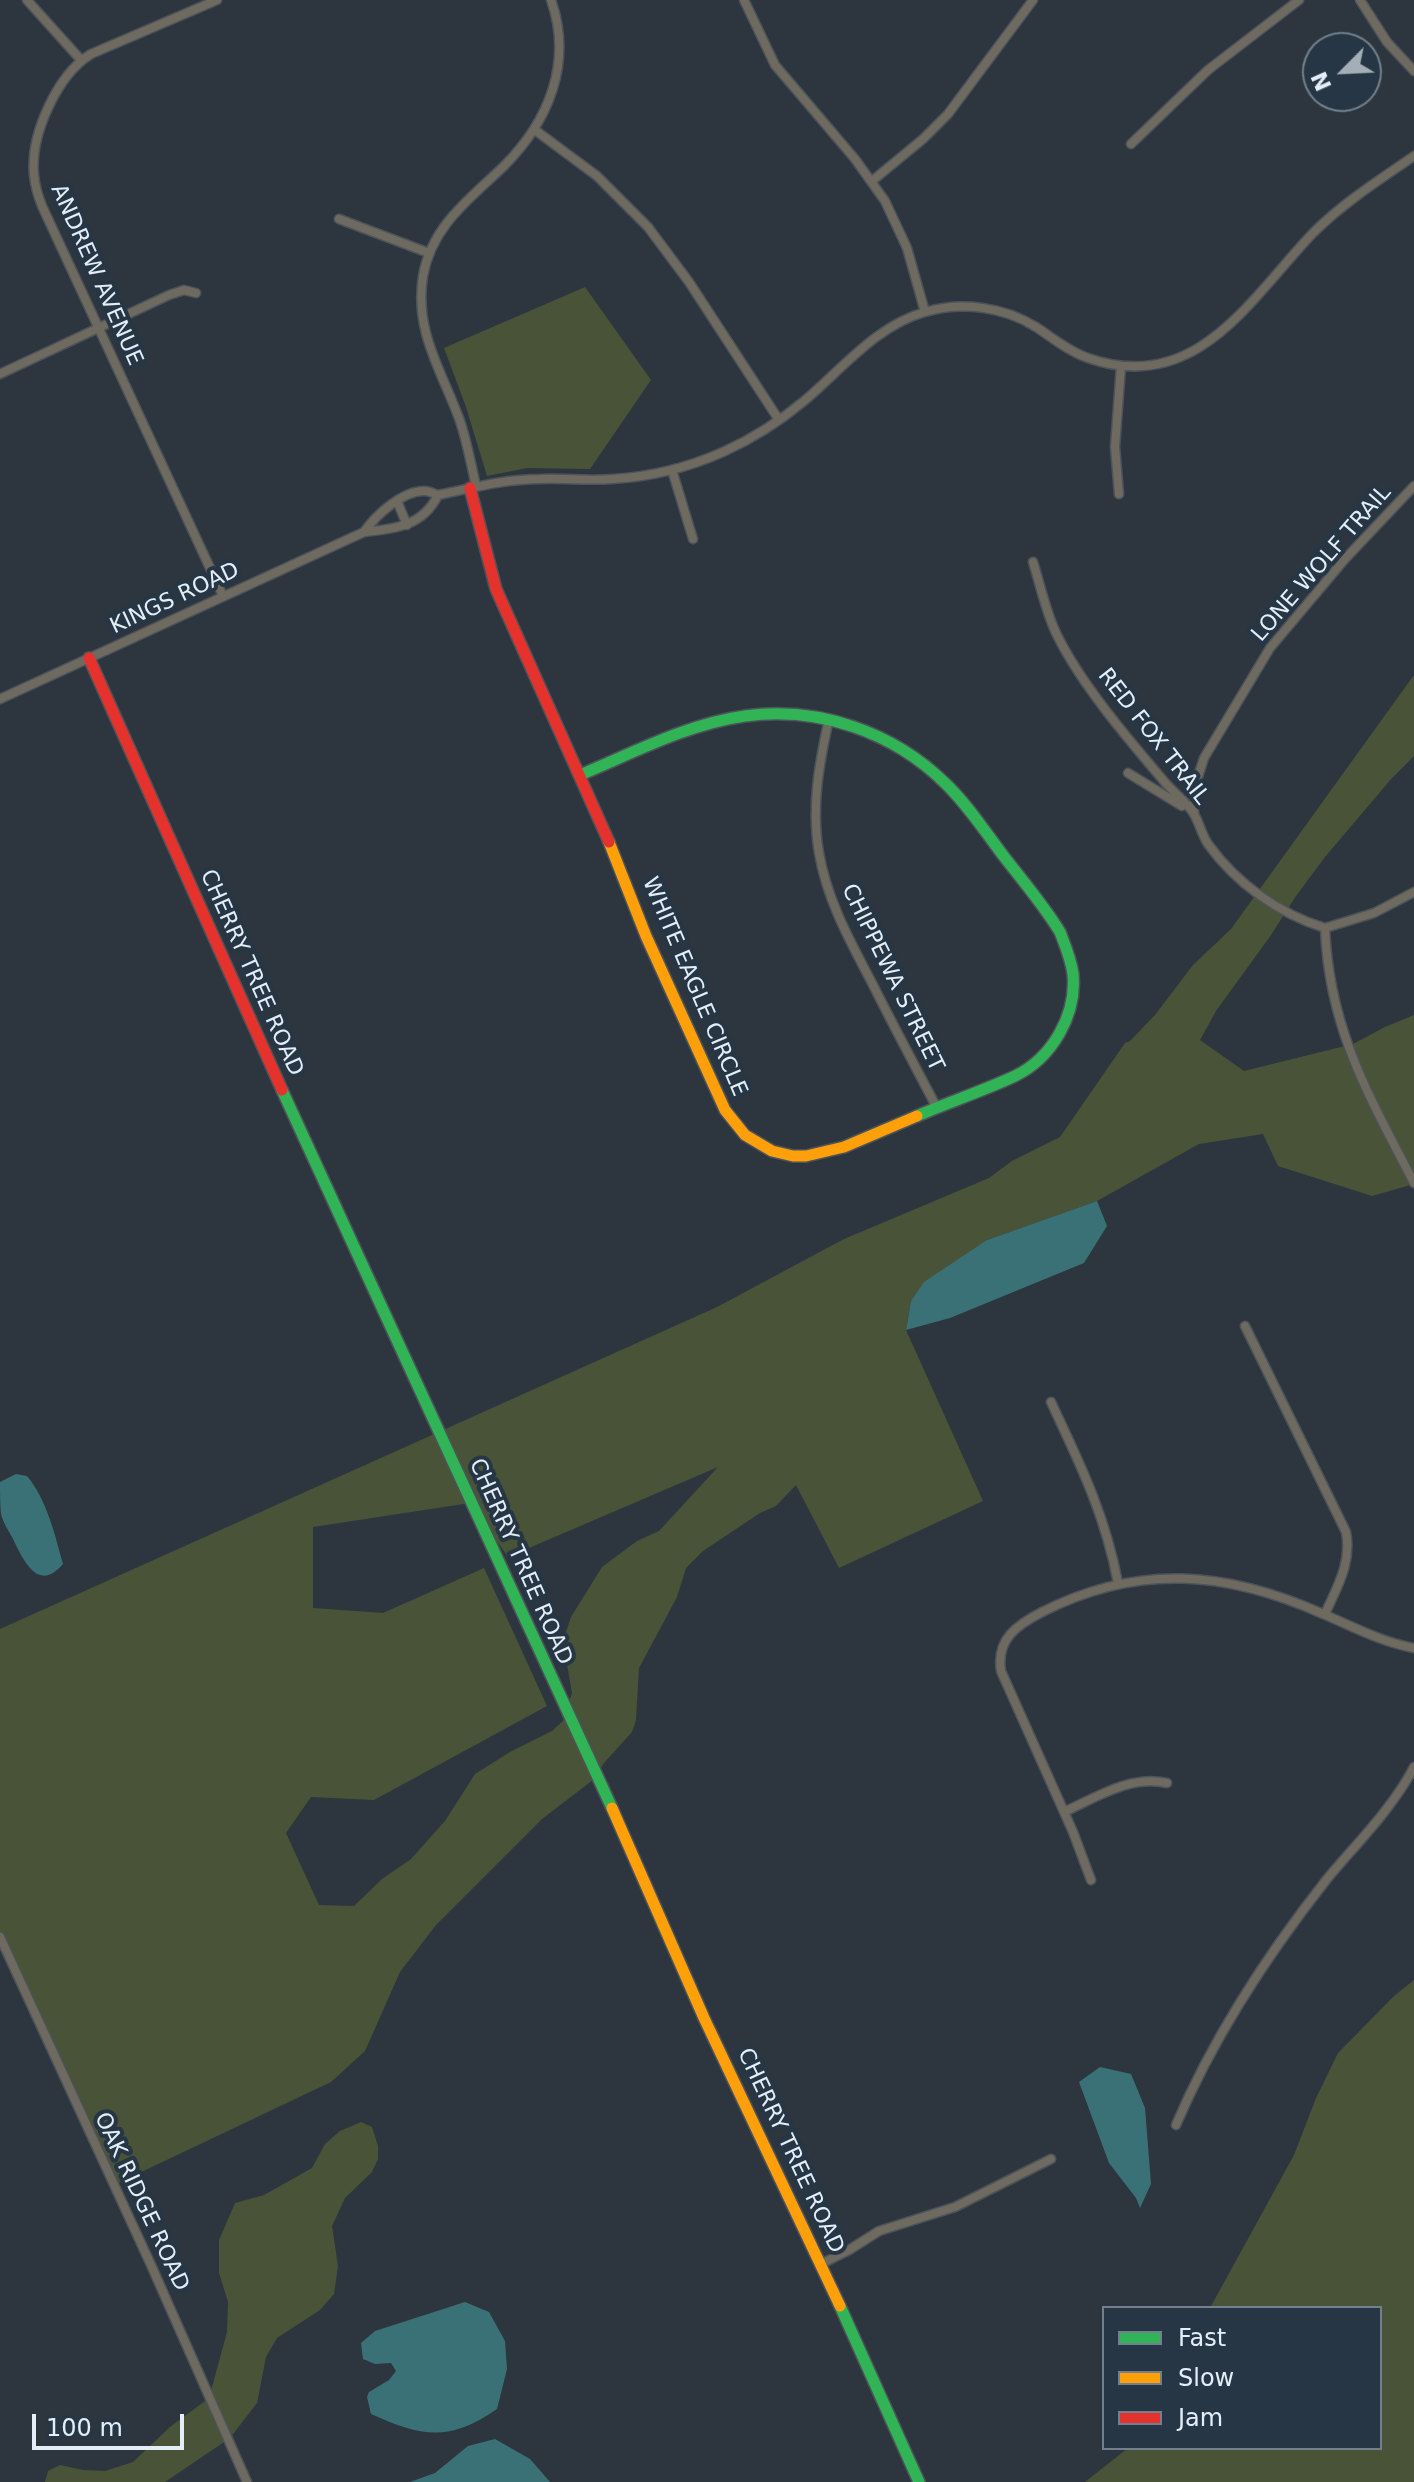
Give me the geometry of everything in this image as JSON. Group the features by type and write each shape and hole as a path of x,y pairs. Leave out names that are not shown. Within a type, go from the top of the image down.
{"street":[{"path":"27,0 81,60 217,0"},
{"path":"473,487 467,443 422,323 421,288 429,253 449,218 505,165 535,130 553,95 558,74 559,38 551,0"},
{"path":"744,0 775,65 872,181 898,225 925,312"},
{"path":"872,181 912,149 948,114 1033,0"},
{"path":"1131,144 1208,70 1299,0"},
{"path":"1360,0 1387,42 1414,71"},
{"name":"ANDREW AVENUE","path":"81,60 66,77 41,125 34,174 42,206 223,596"},
{"path":"535,130 597,176 648,227 689,282 779,420"},
{"path":"438,495 433,507 422,518 407,525 397,501 424,490 438,495 493,482 541,478 614,479 672,470 725,452 779,420 886,331 925,312 968,307 1000,311 1035,326 1081,355 1121,366 1156,364 1194,351 1238,317 1336,212 1414,156"},
{"path":"339,219 429,253"},
{"path":"0,374 176,292 196,293"},
{"path":"1119,494 1115,447 1121,366"},
{"path":"672,470 693,539"},
{"name":"LONE WOLF TRAIL","path":"1194,813 1194,789 1204,758 1270,648 1345,559 1414,486"},
{"name":"WHITE EAGLE CIRCLE","path":"473,487 496,589 622,870 646,936 718,1095 732,1122 742,1133 776,1153 811,1156 828,1152 1017,1075 1043,1057 1062,1031 1073,989 1070,953 1054,921 959,798 912,756 885,740 829,719 764,713 682,732 580,775"},
{"name":"KINGS ROAD","path":"364,532 377,515 397,501"},
{"name":"KINGS ROAD","path":"0,699 364,532 407,525"},
{"name":"RED FOX TRAIL","path":"1033,562 1049,619 1065,650 1147,762 1194,813 1208,845 1260,896 1293,917 1325,928"},
{"name":"CHERRY TREE ROAD","path":"89,658 310,1155 645,1879 704,2018 821,2264 919,2482"},
{"name":"CHIPPEWA STREET","path":"829,719 820,760 816,801 817,842 824,879 841,924 937,1108"},
{"path":"1128,773 1194,813"},
{"path":"1414,892 1374,913 1325,928 1329,983 1343,1036 1414,1183"},
{"path":"1245,1326 1346,1532 1346,1564 1325,1614"},
{"path":"1051,1402 1092,1489 1106,1527 1118,1583"},
{"path":"1091,1880 1003,1677 1001,1651 1006,1638 1020,1624 1080,1595 1118,1583 1169,1578 1226,1582 1267,1592 1325,1614 1368,1635 1398,1646 1414,1648"},
{"path":"1176,2125 1203,2065 1243,1997 1328,1879 1395,1798 1414,1767"},
{"path":"1064,1812 1125,1785 1150,1781 1167,1783"},
{"name":"OAK RIDGE ROAD","path":"0,1937 247,2482"},
{"path":"821,2264 879,2231 955,2207 1051,2159"}],"green space":[{"path":"585,287 651,380 590,469 527,468 487,476 444,348"},
{"path":"1414,675 1414,756 1325,857 1216,1011 1200,1040 1244,1071 1353,1044 1414,1015 1414,1184 1372,1196 1278,1166 1263,1134 1199,1144 1097,1201 987,1240 911,1301 906,1330 983,1501 839,1568 796,1485 776,1506 760,1513 703,1551 686,1568 677,1597 639,1668 636,1720 632,1732 593,1780 542,1819 436,1925 400,1972 365,2051 331,2082 114,2185 0,1935 0,1629 717,1307 844,1239 989,1178 1012,1161 1060,1137 1125,1043 1155,1015 1193,965 1231,929","holes":["718,1467 659,1531 637,1541 602,1567 571,1617 563,1641 572,1693 563,1721 552,1731 475,1774 445,1821 411,1859 382,1879 354,1906 319,1905 286,1833 311,1797 374,1800 547,1706 484,1568 383,1613 313,1608 313,1527 470,1503 508,1557"]},
{"path":"1414,1980 1414,2482 1085,2482 1125,2450 1382,2450 1382,2306 1211,2306 1294,2155 1338,2053"},
{"path":"361,2122 372,2127 378,2159 372,2172 345,2198 332,2226 338,2266 334,2294 320,2310 277,2338 266,2357 257,2403 230,2438 165,2482 45,2482 48,2471 60,2465 105,2471 133,2462 170,2427 209,2398 227,2332 228,2302 219,2273 219,2240 235,2203 264,2195 312,2168 325,2144 340,2131"}],"water":[{"path":"1097,1201 1107,1226 1084,1263 950,1318 906,1330 911,1301 924,1282 987,1240"},
{"path":"16,1474 27,1476 34,1485 57,1541 63,1564 46,1576 38,1574 26,1563 1,1514 0,1482"},
{"path":"1100,2067 1131,2074 1145,2108 1151,2184 1140,2208 1109,2163 1079,2082"},
{"path":"465,2302 489,2312 505,2341 507,2369 497,2409 464,2427 435,2432 405,2428 371,2414 367,2397 369,2392 389,2380 396,2371 391,2363 375,2364 363,2359 361,2343 375,2331"},
{"path":"495,2439 530,2459 550,2482 410,2482 435,2473 468,2446"}],"traffic: fast":[{"path":"580,775 661,740 723,720 773,714 800,715 827,719 878,737 925,765 953,791 1060,932 1071,963 1073,989 1071,1005 1059,1034 1051,1047 1028,1068 917,1116"},
{"path":"282,1090 612,1808"},
{"path":"840,2306 919,2482"}],"traffic: slow":[{"path":"609,842 646,936 725,1110 745,1135 772,1151 806,1156 844,1147 917,1116"},
{"path":"612,1808 704,2018 840,2306"}],"traffic: jam":[{"path":"470,488 496,589 609,842"},
{"path":"89,658 282,1090"}]}
